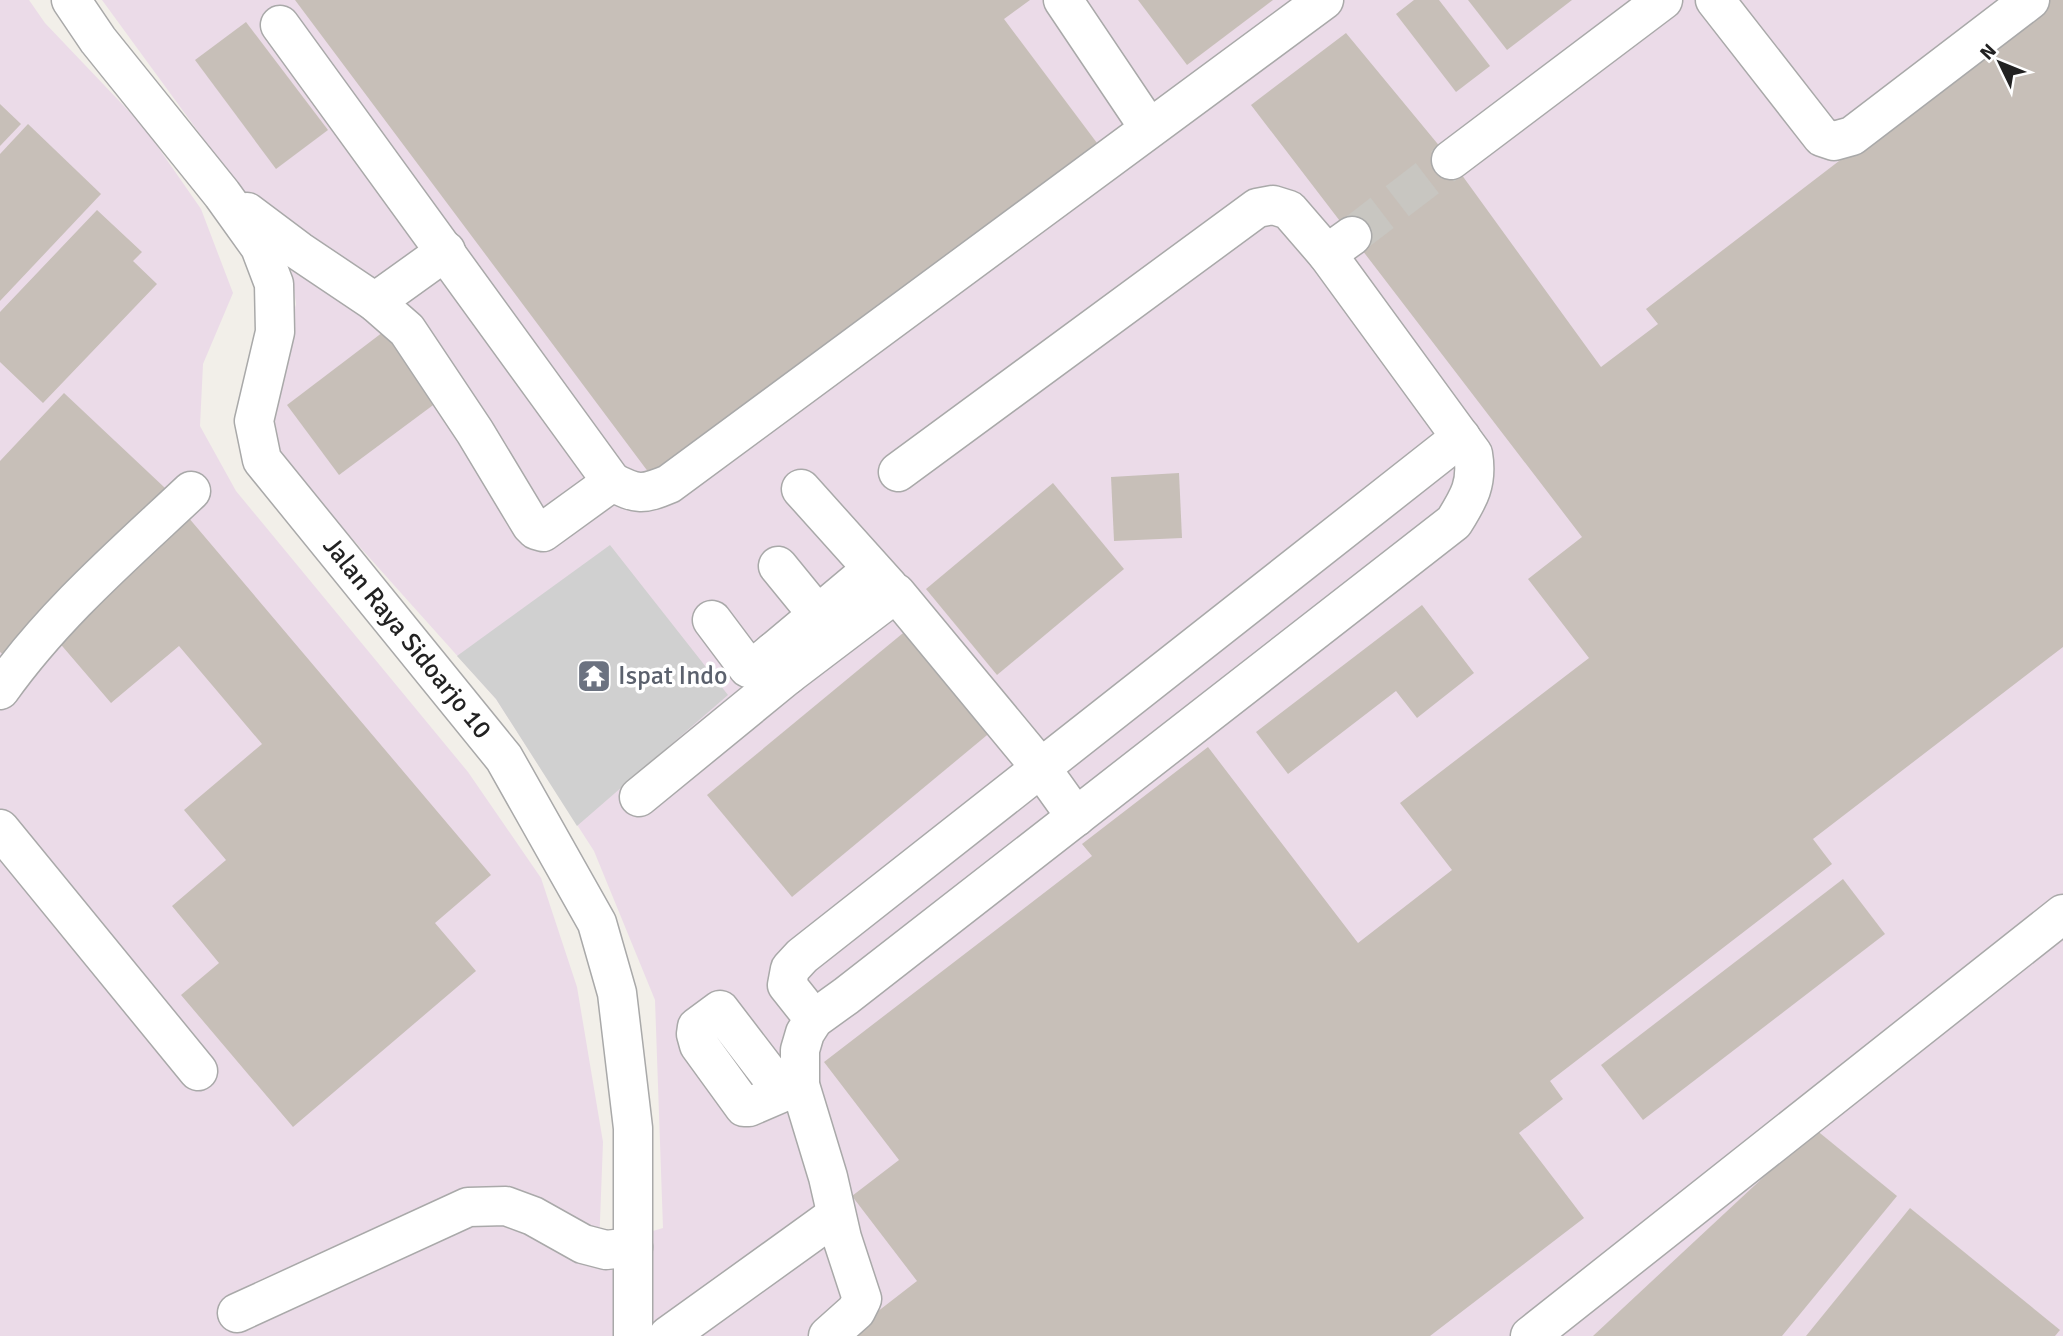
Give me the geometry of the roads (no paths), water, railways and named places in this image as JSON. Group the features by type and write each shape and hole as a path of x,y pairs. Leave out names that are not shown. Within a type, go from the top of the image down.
{"street":[{"name":"Jalan Raya Sidoarjo 10","path":"71,0 98,40 222,194 260,247 274,284 275,332 254,421 262,460 504,758 597,923 617,993 633,1128 634,1336"},
{"path":"1063,0 1149,128"},
{"path":"280,25 612,482 634,493 649,492 669,484 1324,0"},
{"path":"1451,160 1663,0"},
{"path":"1715,0 1822,137 1834,141 1852,136 2030,0"},
{"path":"222,194 299,251 375,302 407,330 536,530 543,532 612,482"},
{"path":"828,1336 856,1311 862,1299 836,1215 828,1177 791,1088 805,1033 814,1019 1454,522 1468,500 1476,474 1473,454 1339,245 1289,210 1273,205 1257,208 898,472"},
{"path":"375,302 446,251"},
{"path":"814,1019 787,985 790,969 802,956 1461,437"},
{"path":"801,489 884,581 1041,768 1076,817"},
{"path":"0,690 21,660 82,593 191,491"},
{"path":"778,566 818,615"},
{"path":"712,620 748,668 781,663 818,615 884,581"},
{"path":"639,797 781,663 884,581"},
{"path":"1169,667 1208,714"},
{"path":"0,829 198,1071"},
{"path":"1530,1336 2063,914"},
{"path":"237,1313 468,1208 506,1206 533,1216 583,1244 606,1250 633,1247"},
{"path":"668,1336 836,1215"}],"tunnel":[{"path":"1352,236 1451,160"}],"place":[{"name":"Ispat Indo","path":"594,676"}]}
